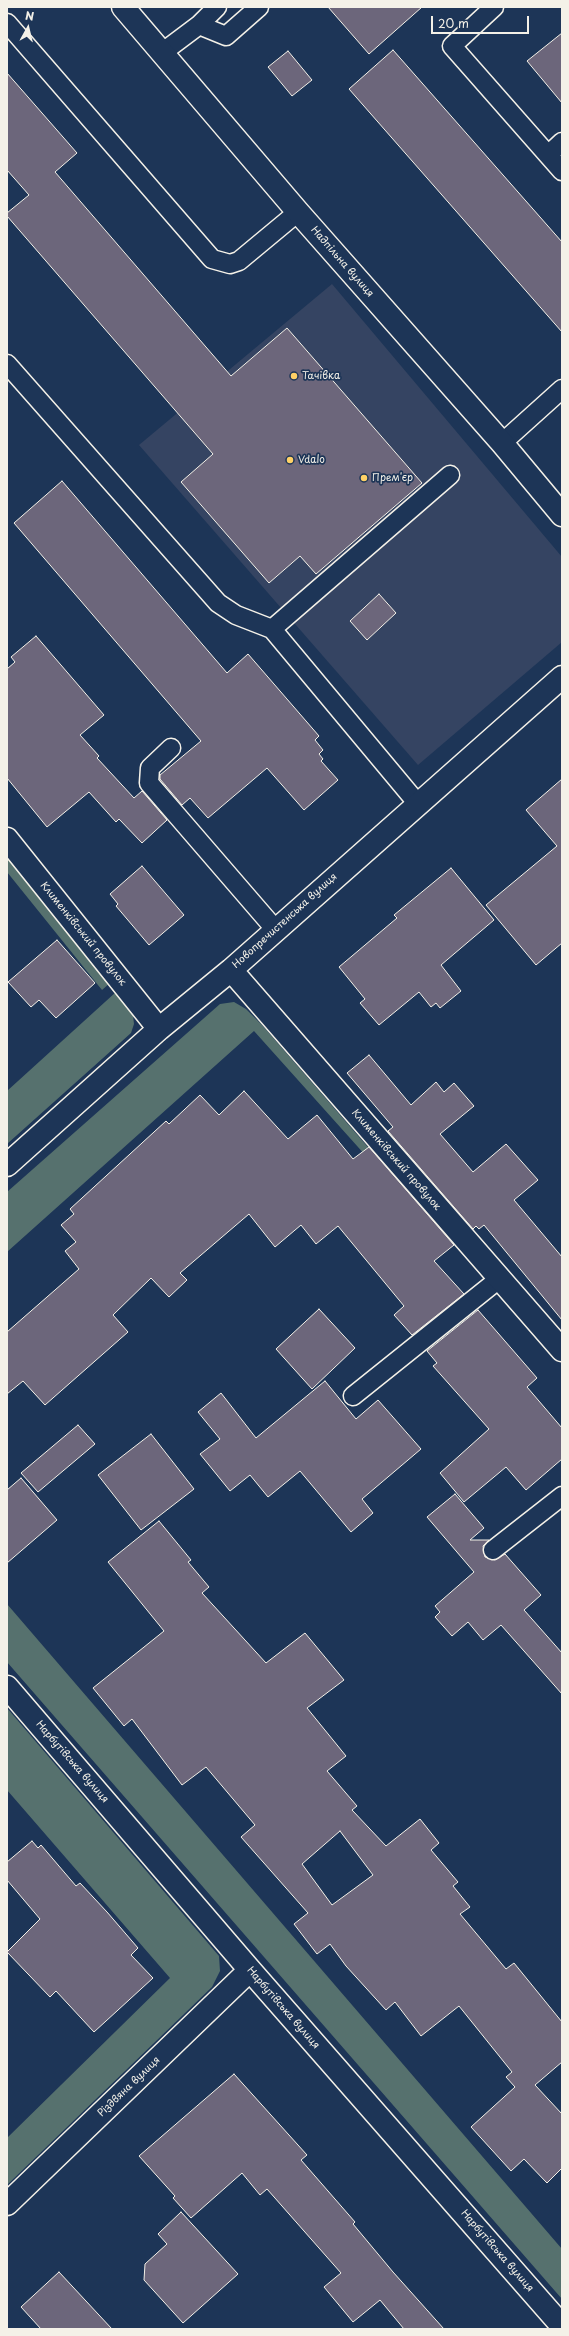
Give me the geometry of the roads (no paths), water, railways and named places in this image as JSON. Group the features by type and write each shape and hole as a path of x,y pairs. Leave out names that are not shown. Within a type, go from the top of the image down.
{"street":[{"name":"Надпільна вулиця","path":"123,7 163,52 298,212 502,443 562,515"},
{"name":"Новопречистенська вулиця","path":"7,1165 159,1029 231,970 275,929 562,677"},
{"name":"Клименківський провулок","path":"7,839 159,1029"},
{"name":"Клименківський провулок","path":"231,970 562,1350"},
{"name":"Нарбутівська вулиця","path":"7,1687 250,1970 562,2326"},
{"name":"Різдвяна вулиця","path":"7,2204 250,1970"}],"lane":[{"path":"163,52 199,25 217,7"},
{"path":"199,25 226,36 259,7"},
{"path":"494,7 452,46 562,171"},
{"path":"7,23 212,259 221,263 230,264 239,261 298,212"},
{"path":"548,155 562,142"},
{"path":"7,364 218,603 236,615 272,629 418,804"},
{"path":"502,443 562,389"},
{"path":"272,629 450,475"},
{"path":"171,748 150,768 149,782 275,929"},
{"path":"353,1396 499,1279"},
{"path":"493,1550 562,1496"}],"place":[{"name":"Тачівка","path":"294,376"},
{"name":"Vdalo","path":"290,460"},
{"name":"Прем'єр","path":"364,478"}]}
